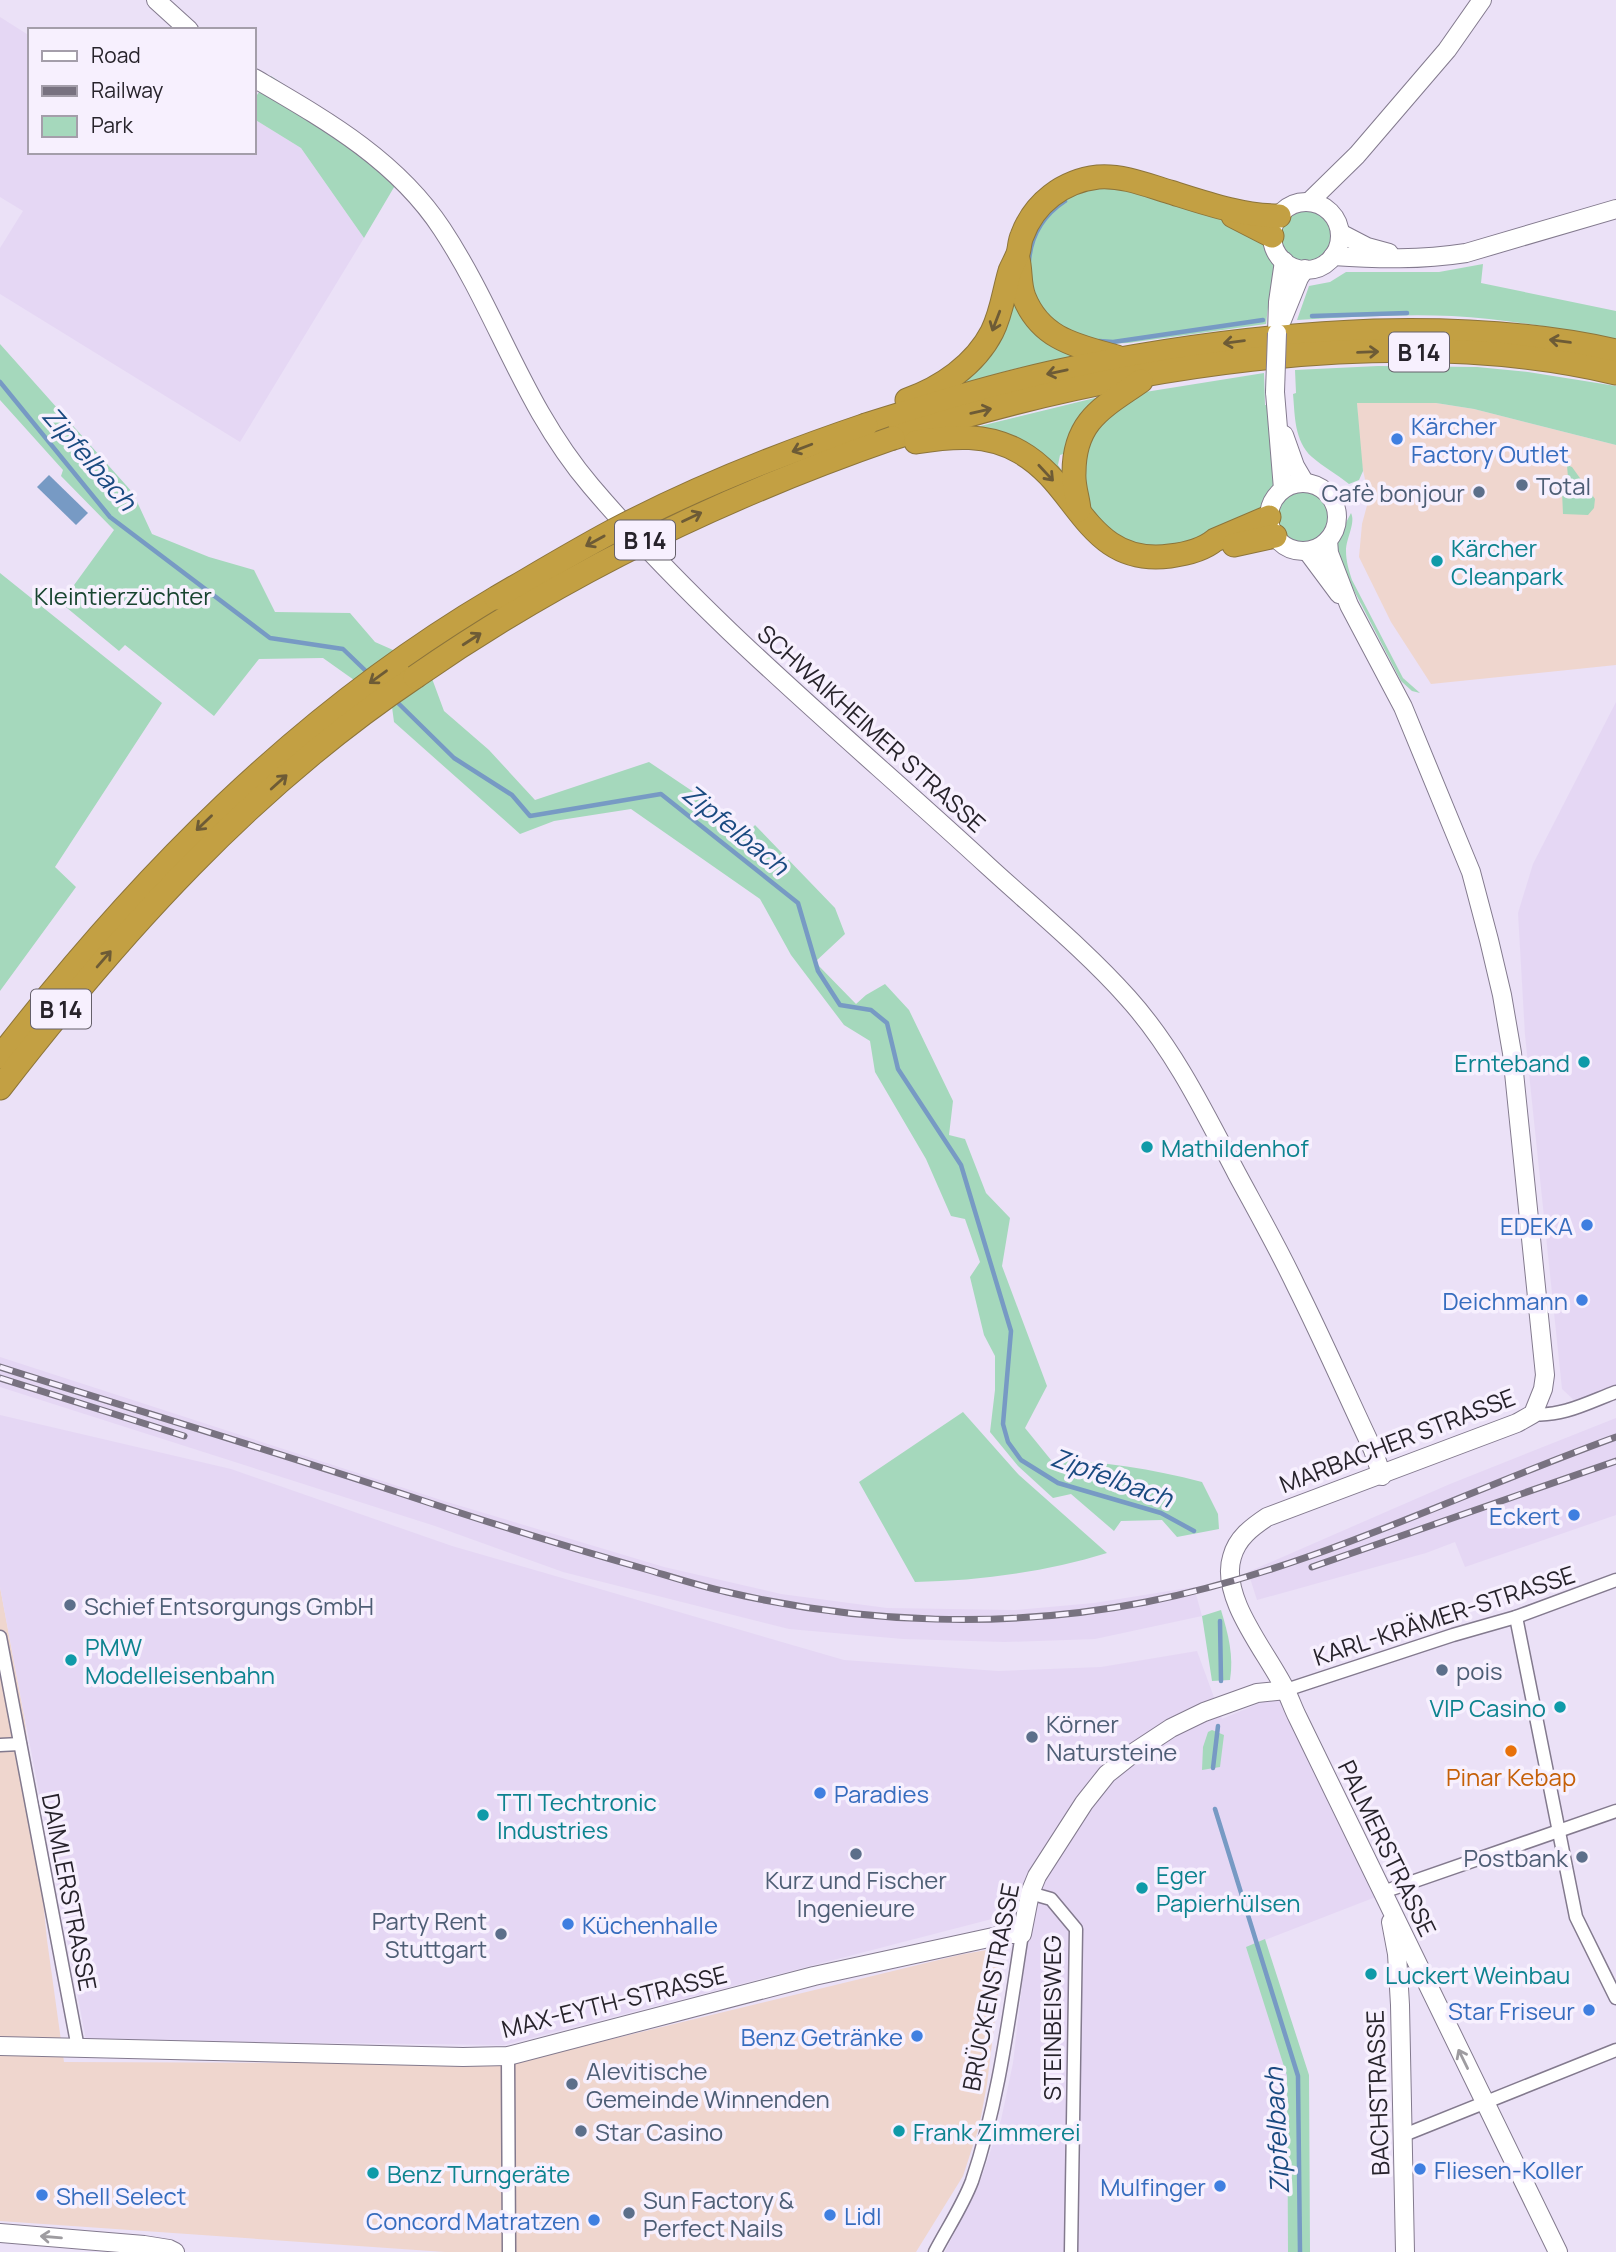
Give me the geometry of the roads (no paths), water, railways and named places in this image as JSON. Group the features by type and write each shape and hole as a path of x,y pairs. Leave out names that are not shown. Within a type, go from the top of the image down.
{"highway":[{"path":"1272,527 1215,540 1207,546 1177,555 1154,558 1130,554 1117,549 1096,534 1045,470 1026,455 1005,444 973,437 915,442 882,423 947,381 969,363 992,332 1023,232 1035,212 1059,190 1084,180 1119,178 1276,226"},
{"path":"1017,256 1024,296 1045,327 1073,345 1124,358"},
{"name":"B 14","path":"0,1088 58,1013 167,860 283,751 343,703 489,602 613,531 716,483 822,440 1048,374 1124,358 1265,338 1396,331 1503,334 1616,351"},
{"name":"B 14","path":"882,423 969,414 1149,375 1293,356 1406,351 1503,355 1616,373"},
{"path":"1079,510 1073,472 1077,448 1087,425 1112,399 1149,375"},
{"name":"B 14","path":"0,1057 119,928"}],"main road":[{"path":"156,0 187,28"},
{"path":"1309,202 1357,155 1447,50 1482,0"},
{"name":"SCHWAIKHEIMER STRASSE","path":"256,79 351,137 378,158 422,202 442,228 458,256 522,382 560,447 590,485 661,564 745,646 1006,882 1128,998 1192,1089 1227,1154 1296,1285 1373,1450 1382,1476"},
{"path":"1329,211 1339,182 1357,155"},
{"path":"1309,202 1329,211 1335,218 1340,233 1333,256 1323,265 1305,269 1284,261 1277,252 1276,226 1295,204 1309,202"},
{"path":"1333,256 1413,259 1466,253 1616,209"},
{"path":"1340,233 1367,247 1413,259"},
{"path":"1283,489 1275,392 1284,261"},
{"path":"1283,302 1305,269"},
{"path":"1277,412 1291,456 1305,483"},
{"path":"1305,483 1322,489 1335,504 1337,523 1328,540 1307,551 1293,550 1272,527 1272,504 1283,489 1305,483"},
{"name":"MARBACHER STRASSE","path":"1286,1690 1234,1595 1231,1559 1235,1548 1251,1527 1267,1517 1517,1423 1533,1414 1543,1389 1545,1375 1512,1053 1502,995 1465,859 1403,707 1349,605 1329,553 1328,540"},
{"name":"MARBACHER STRASSE","path":"1307,551 1349,605"},
{"name":"PALMERSTRASSE","path":"1286,1690 1558,2252"},
{"name":"BRÜCKENSTRASSE","path":"1022,1934 1030,1893 1037,1876 1084,1803 1107,1774 1171,1728 1204,1712 1263,1691 1286,1690"},
{"name":"BACHSTRASSE","path":"1383,1892 1396,1954 1404,2135 1405,2252"},
{"name":"MAX-EYTH-STRASSE","path":"0,2046 508,2056 852,1966 1007,1934 1022,1934"},
{"path":"0,2233 144,2245 175,2252"}],"street":[{"path":"1533,1414 1559,1413 1616,1392"},
{"name":"KARL-KRÄMER-STRASSE","path":"1286,1690 1516,1617 1616,1580"},
{"path":"1516,1617 1576,1917 1616,1998"},
{"name":"DAIMLERSTRASSE","path":"0,1637 78,2048"},
{"path":"0,1745 20,1744"},
{"path":"1383,1892 1616,1811"},
{"name":"STEINBEISWEG","path":"1030,1893 1051,1899 1076,1928 1071,2252"},
{"name":"BRÜCKENSTRASSE","path":"935,2252 971,2182 981,2147 999,2077 1022,1934"},
{"path":"1404,2135 1616,2050"},
{"path":"508,2056 509,2252"}],"water":[{"path":"49,475 88,513 76,525 37,487"}],"waterway":[{"path":"1029,261 1040,227 1065,201"},
{"path":"1312,316 1407,313"},
{"path":"1099,341 1113,342 1263,320"},
{"name":"Zipfelbach","path":"0,382 110,517 270,638 343,649 369,674"},
{"name":"Zipfelbach","path":"395,700 454,758 512,795 530,816 661,794 798,903 818,971 840,1005 871,1010 887,1023 898,1069 961,1165 1011,1331 1003,1424 1008,1442 1021,1460 1058,1483 1161,1513 1194,1531"},
{"name":"Zipfelbach","path":"1220,1621 1221,1681"},
{"name":"Zipfelbach","path":"1213,1768 1218,1726"},
{"name":"Zipfelbach","path":"1215,1809 1298,2076 1300,2252"}],"railway":[{"path":"0,1367 508,1528 706,1587 830,1611 936,1619 989,1619 1094,1611 1207,1588 1326,1550 1616,1437"},
{"path":"0,1378 184,1436"},
{"path":"1312,1567 1616,1461"}],"place":[{"name":"Kärcher Factory Outlet","path":"1397,439"},
{"name":"Total","path":"1522,485"},
{"name":"Cafè bonjour","path":"1479,492"},
{"name":"Kärcher Cleanpark","path":"1437,561"},
{"name":"Ernteband","path":"1584,1062"},
{"name":"Mathildenhof","path":"1147,1147"},
{"name":"EDEKA","path":"1587,1225"},
{"name":"Deichmann","path":"1582,1300"},
{"name":"Eckert","path":"1574,1515"},
{"name":"Schief Entsorgungs GmbH","path":"70,1605"},
{"name":"PMW Modelleisenbahn","path":"71,1660"},
{"name":"pois","path":"1442,1670"},
{"name":"VIP Casino","path":"1560,1707"},
{"name":"Körner Natursteine","path":"1032,1737"},
{"name":"Pinar Kebap","path":"1511,1751"},
{"name":"Paradies","path":"820,1793"},
{"name":"TTI Techtronic Industries","path":"483,1815"},
{"name":"Kurz und Fischer Ingenieure","path":"856,1854"},
{"name":"Postbank","path":"1582,1857"},
{"name":"Eger Papierhülsen","path":"1142,1888"},
{"name":"Küchenhalle","path":"568,1924"},
{"name":"Party Rent Stuttgart","path":"501,1934"},
{"name":"Luckert Weinbau","path":"1371,1974"},
{"name":"Star Friseur","path":"1589,2010"},
{"name":"Benz Getränke","path":"917,2036"},
{"name":"Alevitische Gemeinde Winnenden","path":"572,2084"},
{"name":"Star Casino","path":"581,2131"},
{"name":"Frank Zimmerei","path":"899,2131"},
{"name":"Fliesen-Koller","path":"1420,2169"},
{"name":"Benz Turngeräte","path":"373,2173"},
{"name":"Mulfinger","path":"1220,2186"},
{"name":"Shell Select","path":"42,2195"},
{"name":"Sun Factory & Perfect Nails","path":"629,2213"},
{"name":"Lidl","path":"830,2215"},
{"name":"Concord Matratzen","path":"594,2220"}],"park label":[{"name":"Kleintierzüchter","path":"123,595"}]}
